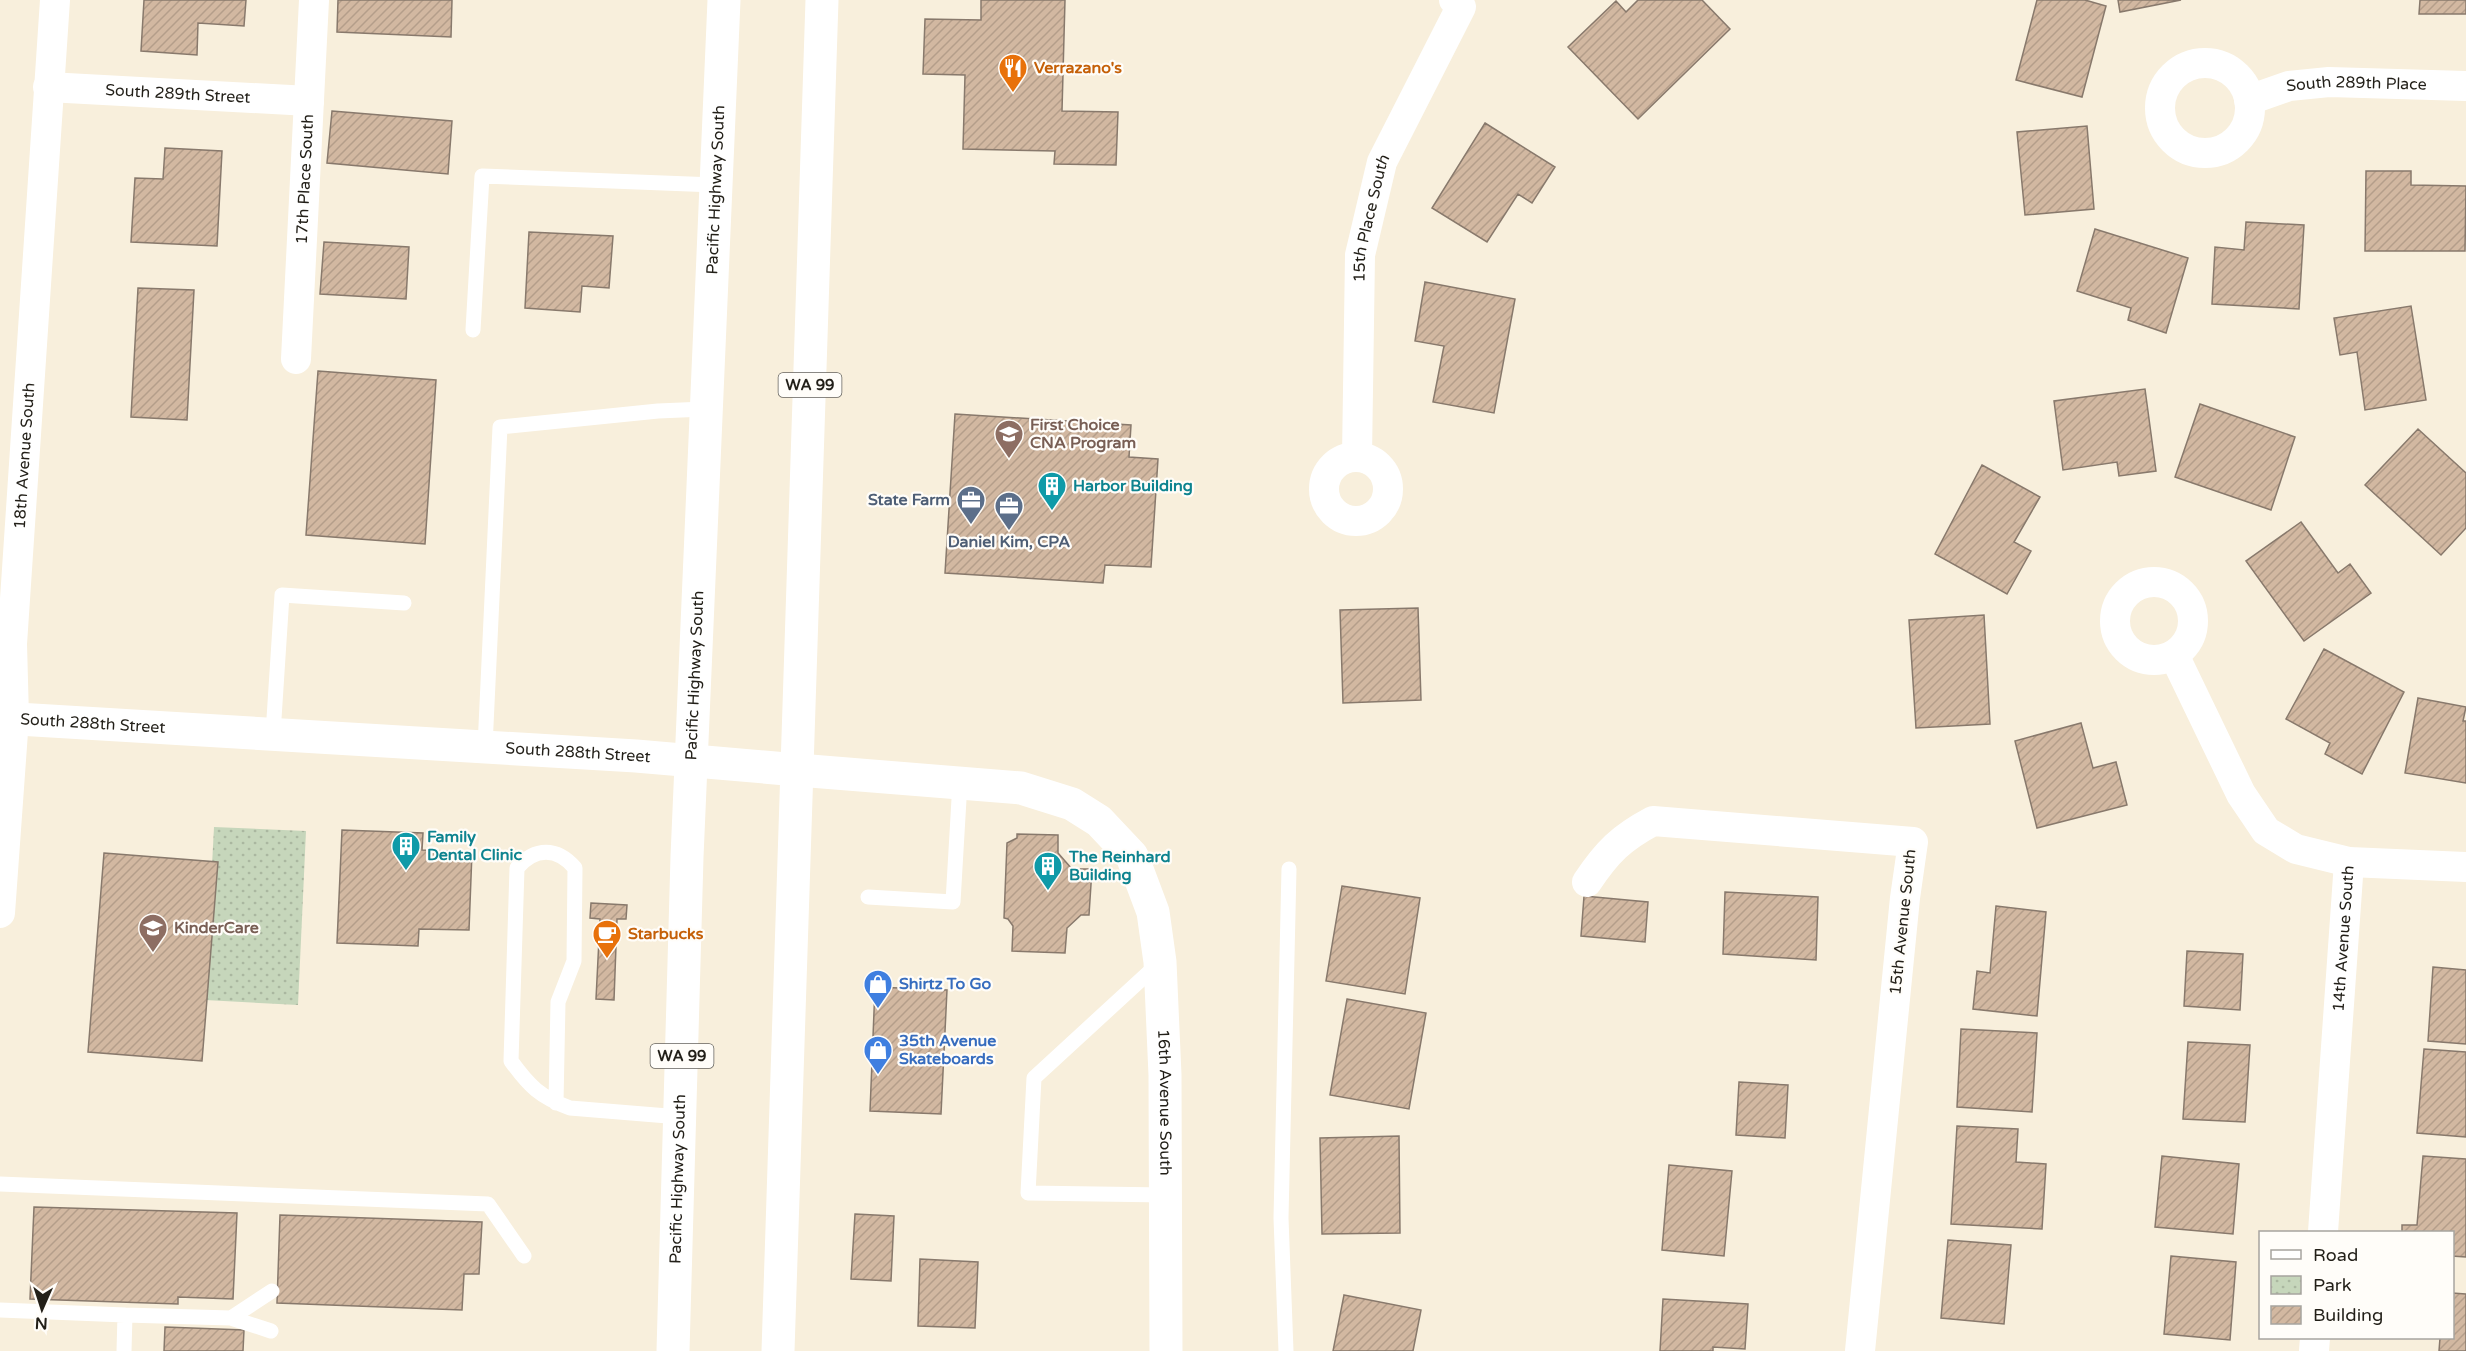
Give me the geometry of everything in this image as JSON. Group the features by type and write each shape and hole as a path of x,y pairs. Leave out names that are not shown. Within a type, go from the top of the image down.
{"main road":[{"name":"Pacific Highway South","path":"673,1351 691,760 724,0"},
{"name":"WA 99","path":"778,1351 822,0"},
{"name":"South 288th Street","path":"7,718 691,760 1021,788 1072,804 1099,821 1132,856"},
{"name":"16th Avenue South","path":"1132,856 1153,912 1160,962 1166,1195 1166,1351"}],"street":[{"name":"18th Avenue South","path":"0,913 7,718 55,0"},
{"name":"17th Place South","path":"296,359 314,0"},
{"name":"15th Place South","path":"1357,457 1360,255 1382,162 1462,2"},
{"name":"South 289th Place","path":"2249,100 2289,86 2329,82 2466,86"},
{"name":"South 289th Street","path":"48,87 309,101"},
{"name":"14th Avenue South","path":"2174,655 2241,794 2266,831 2296,849 2349,862 2323,1231"},
{"name":"15th Avenue South","path":"1587,882 1606,854 1636,830 1653,821 1913,842 1905,898 1860,1351"},
{"path":"2349,862 2466,867"}],"lane":[{"path":"473,330 482,176 715,185"},
{"path":"485,747 500,427 657,411 705,410"},
{"path":"273,734 282,596 404,603"},
{"path":"868,897 953,902 960,782"},
{"path":"556,1103 558,1002 574,961 575,868 557,853 546,851 534,853 524,859 517,868 511,1061 529,1086 556,1103 570,1108 680,1118"},
{"path":"1286,1351 1281,1218 1289,869"},
{"path":"1160,962 1034,1078 1028,1193 1166,1195"},
{"path":"0,1184 489,1204 524,1256"},
{"path":"231,1318 272,1291"},
{"path":"0,1310 231,1318 271,1331"},
{"path":"124,1351 125,1315"}],"green space":[{"path":"214,827 306,831 298,1005 205,1000"}],"building":[{"path":"144,0 246,0 244,26 198,23 197,55 141,51"},
{"path":"338,0 452,0 451,37 337,32"},
{"name":"Verrazano's","path":"981,0 1065,0 1062,111 1118,112 1116,165 1054,164 1055,151 963,149 965,75 923,74 925,19 981,20"},
{"path":"1638,0 1702,0 1730,29 1638,119 1568,47 1616,1 1626,12"},
{"path":"2037,0 2085,0 2106,6 2082,97 2016,80"},
{"path":"2118,0 2181,0 2120,12"},
{"path":"2420,0 2466,0 2466,14 2419,14"},
{"path":"332,111 452,121 448,174 327,163"},
{"path":"1485,123 1555,167 1532,203 1518,194 1487,242 1432,208"},
{"path":"2087,126 2094,209 2025,215 2017,132"},
{"path":"165,148 222,151 217,246 131,242 135,178 163,179"},
{"path":"2366,171 2411,171 2411,185 2466,186 2465,251 2365,251"},
{"path":"2246,222 2304,225 2299,309 2212,304 2215,247 2244,250"},
{"path":"2095,229 2188,258 2166,333 2128,320 2131,308 2077,291"},
{"path":"529,232 613,236 609,288 582,286 580,312 525,308"},
{"path":"324,242 409,247 406,299 320,294"},
{"path":"1425,282 1515,299 1494,413 1433,402 1444,346 1415,341"},
{"path":"138,288 194,290 187,420 131,417"},
{"path":"2411,306 2426,400 2365,410 2357,352 2340,355 2334,318"},
{"path":"318,371 436,380 425,544 306,535"},
{"path":"2145,389 2156,471 2119,476 2117,462 2063,470 2054,401"},
{"path":"2200,404 2295,437 2271,510 2175,477"},
{"name":"Harbor Building","path":"955,414 1131,425 1129,457 1158,459 1151,567 1105,565 1103,583 945,573"},
{"path":"2418,429 2466,473 2466,528 2441,555 2365,485"},
{"path":"1982,465 2040,497 2014,542 2031,551 2007,594 1935,554"},
{"path":"2301,522 2338,573 2350,564 2371,593 2304,641 2246,561"},
{"path":"1418,608 1421,700 1343,703 1340,610"},
{"path":"1984,615 1990,724 1916,728 1909,620"},
{"path":"2324,649 2404,692 2362,774 2325,754 2330,743 2286,719"},
{"path":"2418,698 2466,707 2463,721 2466,721 2466,783 2405,773"},
{"path":"2081,723 2093,768 2116,762 2127,805 2037,828 2015,741"},
{"name":"Family Dental Clinic","path":"342,830 423,833 422,850 472,852 469,930 419,929 418,946 337,943"},
{"name":"The Reinhard Building","path":"1017,834 1058,835 1058,853 1072,869 1092,869 1089,915 1081,915 1067,928 1065,953 1012,951 1013,926 1008,919 1004,918 1007,843 1017,838"},
{"name":"KinderCare","path":"104,853 218,862 202,1061 88,1052"},
{"path":"1342,886 1420,898 1405,994 1326,981"},
{"path":"1725,892 1818,897 1816,960 1723,954"},
{"path":"1584,896 1648,902 1645,942 1581,936"},
{"name":"Starbucks","path":"591,903 627,905 626,919 617,919 614,1000 596,999 600,919 590,918"},
{"path":"1996,906 2046,912 2037,1016 1973,1009 1977,971 1990,973"},
{"path":"2187,951 2243,954 2240,1010 2184,1006"},
{"path":"2433,967 2466,970 2466,1044 2428,1041"},
{"path":"875,987 947,990 941,1114 870,1111"},
{"path":"1347,999 1426,1013 1409,1109 1330,1095"},
{"path":"1961,1029 2037,1033 2032,1112 1957,1107"},
{"path":"2188,1042 2250,1045 2245,1122 2183,1119"},
{"path":"2424,1049 2466,1052 2466,1137 2417,1133"},
{"path":"1739,1082 1788,1085 1785,1138 1736,1135"},
{"path":"1957,1126 2018,1129 2016,1162 2046,1164 2042,1229 1951,1224"},
{"path":"1399,1136 1400,1233 1322,1234 1320,1138"},
{"path":"2162,1156 2239,1164 2233,1234 2155,1227"},
{"path":"2423,1156 2466,1159 2466,1257 2454,1256 2454,1231 2402,1231 2402,1225 2417,1225"},
{"path":"1669,1165 1732,1171 1724,1256 1662,1250"},
{"path":"34,1207 237,1213 233,1299 178,1297 178,1304 30,1299"},
{"path":"855,1214 894,1216 891,1281 851,1279"},
{"path":"280,1215 482,1222 479,1274 464,1274 462,1310 277,1303"},
{"path":"1948,1240 2011,1245 2004,1324 1941,1318"},
{"path":"2171,1256 2236,1262 2230,1340 2164,1334"},
{"path":"920,1259 978,1262 975,1328 918,1326"},
{"path":"2454,1293 2466,1294 2466,1351 2439,1351 2440,1339 2454,1339"},
{"path":"1344,1295 1421,1310 1413,1351 1333,1351"},
{"path":"1663,1299 1748,1304 1745,1349 1713,1347 1713,1351 1660,1351"},
{"path":"165,1327 244,1330 243,1351 164,1351"}],"place":[{"name":"Verrazano's","path":"1013,94"},
{"name":"First Choice CNA Program","path":"1009,460"},
{"name":"Harbor Building","path":"1052,512"},
{"name":"State Farm","path":"971,526"},
{"name":"Daniel Kim, CPA","path":"1009,532"},
{"name":"Family Dental Clinic","path":"406,872"},
{"name":"The Reinhard Building","path":"1048,892"},
{"name":"KinderCare","path":"153,954"},
{"name":"Starbucks","path":"607,960"},
{"name":"Shirtz To Go","path":"878,1010"},
{"name":"35th Avenue Skateboards","path":"878,1076"}]}
